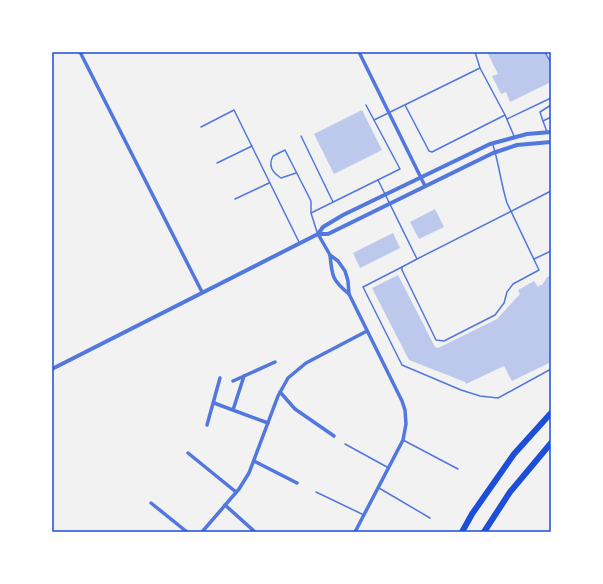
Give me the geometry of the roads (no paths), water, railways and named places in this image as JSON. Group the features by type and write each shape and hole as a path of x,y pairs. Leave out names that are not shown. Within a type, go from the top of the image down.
{"highway":[{"path":"462,532 472,514 514,454 551,413"},
{"path":"484,532 510,492 551,443"}],"street":[{"path":"80,52 202,292"},
{"path":"360,52 425,186"},
{"path":"318,234 322,227 386,194 492,143 514,136 549,132"},
{"path":"52,368 318,234 328,234 495,152 517,145 551,142"},
{"path":"318,234 330,255 338,261 345,271 348,281 349,294 399,394 405,410 406,424 403,440 355,532"},
{"path":"330,255 332,275 335,282 349,294"},
{"path":"202,532 236,492 249,473 280,392 288,378 306,363 367,331"},
{"path":"233,381 275,362"},
{"path":"233,410 244,376"},
{"path":"207,425 220,378"},
{"path":"280,392 295,408 334,436"},
{"path":"214,403 268,423"},
{"path":"188,453 236,492"},
{"path":"254,460 297,483"},
{"path":"151,503 186,532"},
{"path":"225,505 255,532"}],"lane":[{"path":"475,52 480,68 505,115 514,136"},
{"path":"545,52 551,63"},
{"path":"374,120 480,68"},
{"path":"507,120 551,98"},
{"path":"311,213 400,169 366,105"},
{"path":"405,105 429,151 432,152 505,115"},
{"path":"549,132 540,112 551,105"},
{"path":"201,127 234,110 300,243"},
{"path":"543,121 551,116"},
{"path":"301,136 333,202"},
{"path":"402,267 402,270 436,340 444,341 495,315 504,303 507,292 514,284 539,270 504,193 492,143"},
{"path":"217,163 252,146"},
{"path":"296,173 281,178 274,174 271,169 270,161 273,156 284,150 296,173 310,200 311,213 318,234"},
{"path":"378,180 417,259"},
{"path":"235,199 270,183"},
{"path":"551,191 363,287 402,365 461,390 480,396 498,398 551,369"},
{"path":"534,259 551,251"},
{"path":"403,440 458,469"},
{"path":"345,444 389,468"},
{"path":"378,488 430,518"},
{"path":"316,492 364,515"}]}
